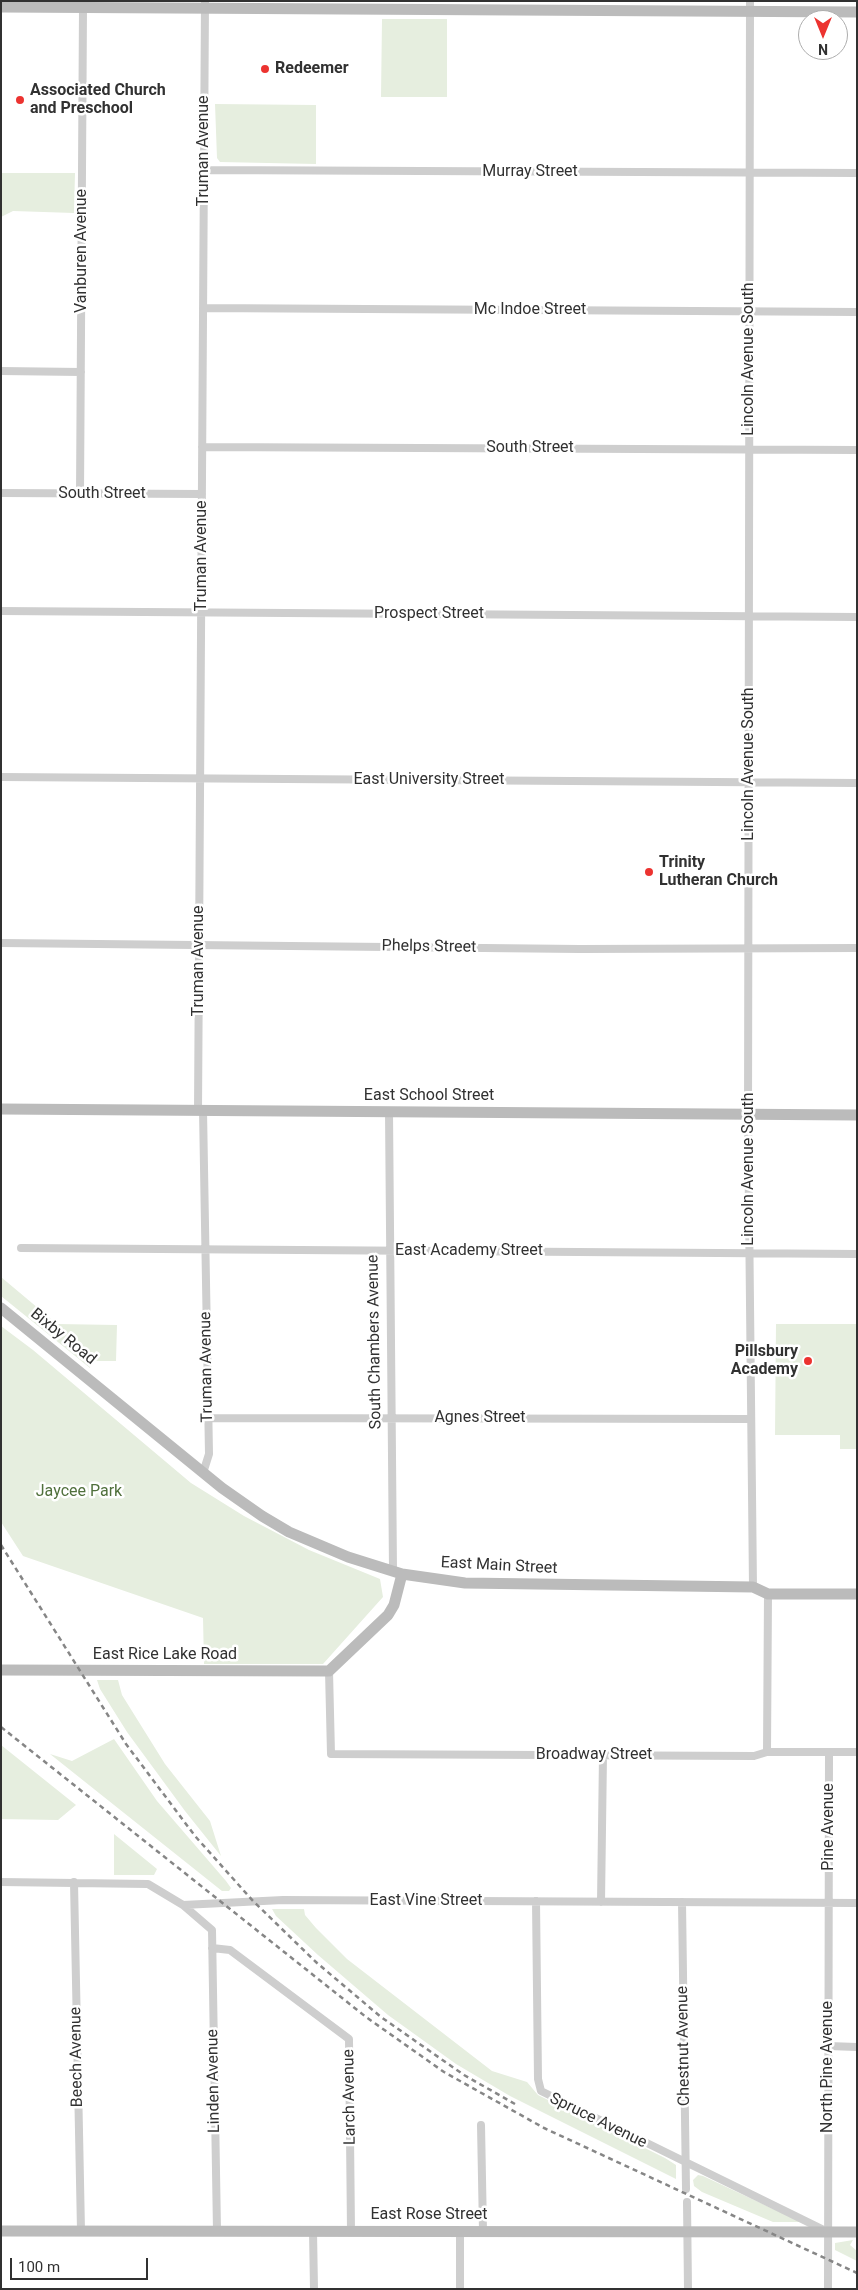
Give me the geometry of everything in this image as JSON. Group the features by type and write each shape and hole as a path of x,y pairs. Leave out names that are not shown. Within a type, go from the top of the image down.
{"street":[{"path":"1,8 206,5 750,6 857,12"},
{"name":"Truman Avenue","path":"203,1473 209,1454 199,944 206,5"},
{"name":"Lincoln Avenue South","path":"750,6 748,1114 753,1586"},
{"name":"Vanburen Avenue","path":"80,494 83,8"},
{"name":"Murray Street","path":"204,170 857,174"},
{"name":"Mc Indoe Street","path":"203,308 857,312"},
{"path":"1,371 81,372"},
{"name":"South Street","path":"202,447 857,450"},
{"name":"South Street","path":"1,493 202,494"},
{"name":"Prospect Street","path":"1,611 857,617"},
{"name":"East University Street","path":"1,777 857,783"},
{"name":"Phelps Street","path":"1,943 570,949 857,948"},
{"name":"East School Street","path":"1,1109 857,1114"},
{"name":"South Chambers Avenue","path":"329,1671 388,1615 394,1605 398,1572 392,1417 389,1112"},
{"name":"East Academy Street","path":"21,1248 857,1254"},
{"name":"Bixby Road","path":"1,1308 104,1391"},
{"name":"East Main Street","path":"104,1391 203,1473 256,1512 290,1532 348,1557 398,1572 436,1580 494,1585 753,1586 768,1594 857,1594"},
{"name":"Agnes Street","path":"208,1418 751,1419"},
{"path":"768,1594 768,1752"},
{"name":"East Rice Lake Road","path":"1,1670 329,1671"},
{"name":"Broadway Street","path":"329,1671 331,1754 754,1756 768,1752 857,1752"},
{"name":"Pine Avenue","path":"828,1903 829,1752"},
{"path":"601,1902 603,1755"},
{"path":"1,1882 148,1884 183,1905"},
{"name":"Beech Avenue","path":"74,1882 80,2231"},
{"name":"East Vine Street","path":"183,1905 283,1900 857,1903"},
{"name":"Spruce Avenue","path":"536,1901 538,2079 541,2091 686,2164 828,2232"},
{"name":"Chestnut Avenue","path":"682,1902 686,2189"},
{"name":"North Pine Avenue","path":"828,1903 828,2232"},
{"name":"Linden Avenue","path":"183,1905 212,1930 217,2232"},
{"name":"Larch Avenue","path":"212,1948 230,1950 349,2039 351,2232"},
{"path":"828,2046 857,2046"},
{"path":"481,2125 483,2232"},
{"path":"687,2202 688,2289"},
{"name":"East Rose Street","path":"1,2231 857,2232"},
{"path":"313,2232 314,2289"},
{"path":"460,2232 460,2289"},
{"path":"828,2232 828,2289"}],"green space":[{"path":"382,19 447,19 447,97 381,97"},
{"path":"215,104 316,105 316,164 220,162 217,158"},
{"path":"1,173 75,173 74,213 13,211 1,217"},
{"path":"1,1277 57,1324 117,1325 116,1361 91,1361 90,1368 1,1296"},
{"path":"776,1324 857,1324 857,1449 840,1449 840,1435 775,1435"},
{"name":"Jaycee Park","path":"1,1326 33,1350 191,1483 244,1516 309,1550 380,1579 383,1597 323,1664 204,1664 203,1618 23,1556 1,1522"},
{"path":"97,1680 118,1680 122,1695 165,1764 210,1821 221,1856 185,1811 127,1732 100,1689"},
{"path":"114,1739 157,1801 226,1881 231,1888 229,1891 222,1891 50,1754 72,1761"},
{"path":"1,1745 76,1805 58,1820 1,1819"},
{"path":"114,1834 157,1869 154,1875 114,1875"},
{"path":"272,1909 304,1909 305,1915 316,1928 347,1959 492,2071 527,2082 538,2095 665,2158 676,2165 676,2179 510,2096 456,2064 388,2015 318,1955 276,1916"},
{"path":"698,2175 801,2222 773,2222 702,2192 694,2186 693,2180"},
{"path":"853,2240 850,2245 857,2251 857,2261 835,2250 835,2243"}],"railway":[{"path":"1,1545 126,1744 195,1836 253,1901 317,1963 381,2017 464,2075 515,2104"},
{"path":"1,1727 366,2017 444,2072 544,2128 857,2273"}],"place":[{"name":"Redeemer","path":"265,69"},
{"name":"Associated Church and Preschool","path":"20,100"},
{"name":"Trinity Lutheran Church","path":"649,872"},
{"name":"Pillsbury Academy","path":"808,1361"}]}
